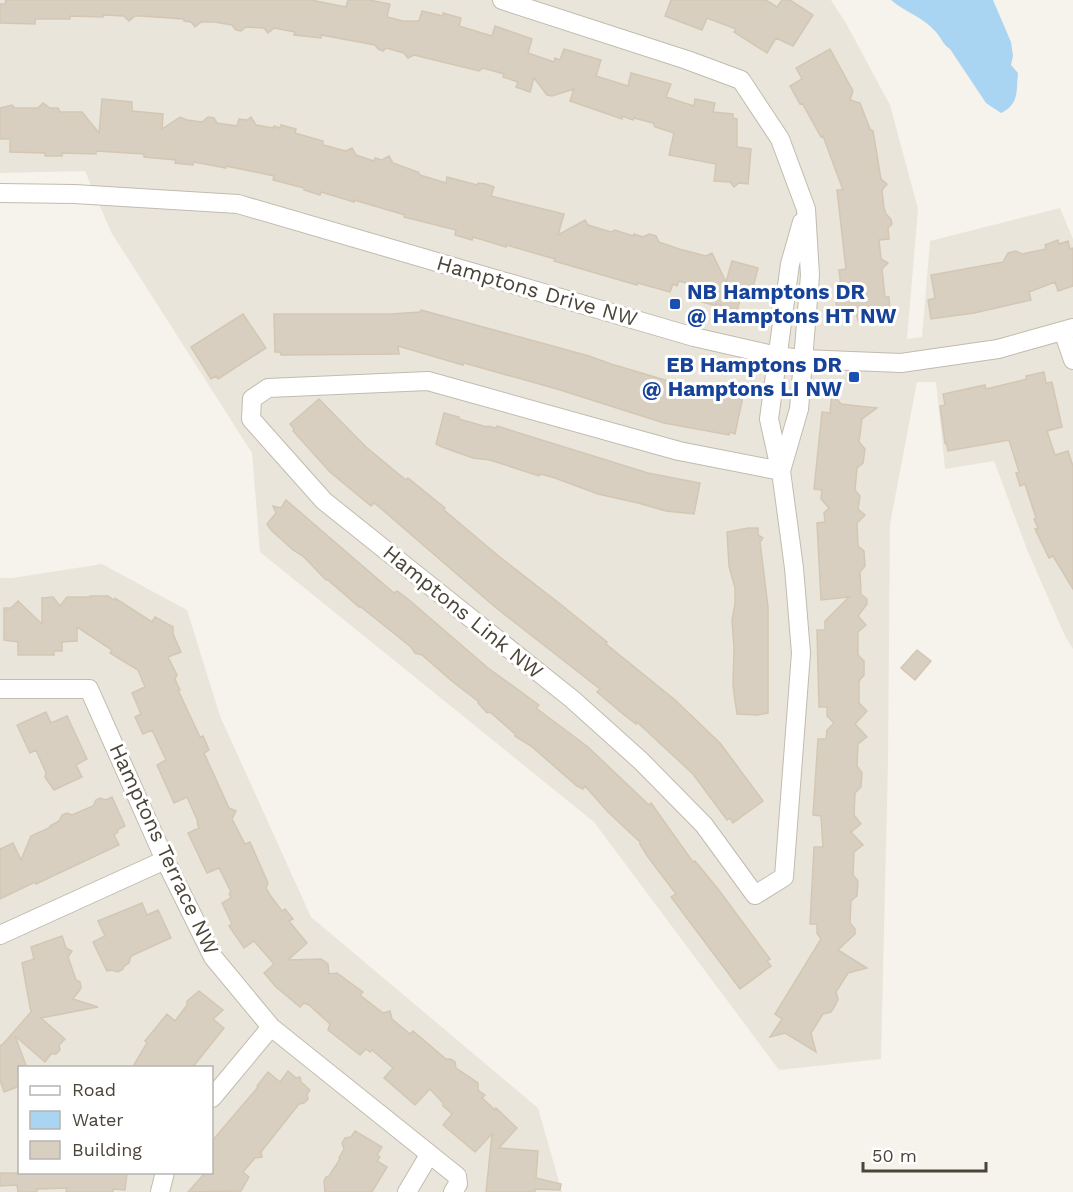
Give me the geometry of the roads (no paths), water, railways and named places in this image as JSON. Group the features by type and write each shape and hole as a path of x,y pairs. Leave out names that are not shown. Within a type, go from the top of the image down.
{"street":[{"name":"Hamptons Link NW","path":"502,0 687,60 741,80 780,139 806,208 810,275 799,409 781,471"},
{"name":"Hamptons Drive NW","path":"0,193 74,194 238,204 694,337 777,356 902,363 998,349 1068,329"},
{"name":"Hamptons Link NW","path":"781,471 679,451 428,381 268,388 252,399 251,419 324,501 572,699 641,761 704,825 756,895 784,877 801,653 794,568 781,471 769,419 790,264 806,208"},
{"path":"1068,329 1073,360"},
{"name":"Hamptons Terrace NW","path":"0,689 89,689 165,860 213,957 271,1027 457,1176 458,1184 453,1192"},
{"path":"0,936 165,860"},
{"path":"213,1097 271,1027"},
{"path":"407,1192 429,1155"},
{"path":"160,1192 165,1174"}],"water":[{"path":"891,0 993,0 1011,42 1013,56 1011,65 1018,73 1016,96 1011,105 1001,113 986,103 950,49 935,31"}],"place":[{"name":"NB Hamptons DR @ Hamptons HT NW","path":"675,304"},
{"name":"EB Hamptons DR @ Hamptons LI NW","path":"854,377"}]}
